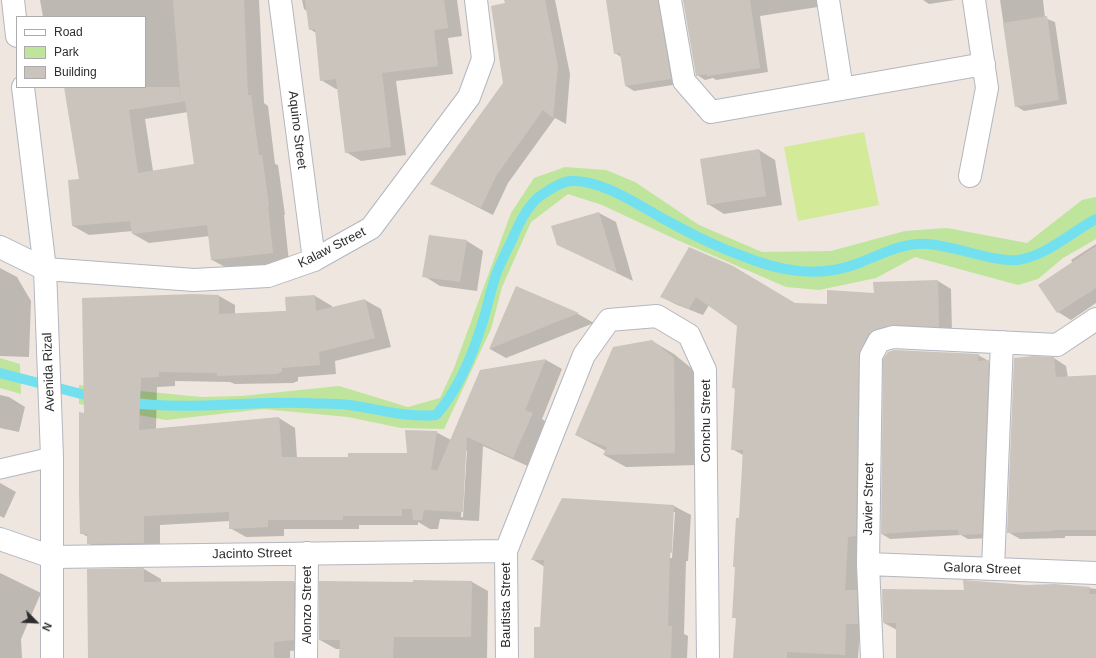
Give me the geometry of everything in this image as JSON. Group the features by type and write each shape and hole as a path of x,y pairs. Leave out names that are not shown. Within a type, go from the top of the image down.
{"street":[{"path":"13,0 16,27"},
{"name":"Aquino Street","path":"280,0 314,260"},
{"name":"Kalaw Street","path":"0,247 45,269 194,280 268,276 314,260 371,228 469,97 483,59 476,0"},
{"path":"670,0 684,81 711,112 984,64"},
{"path":"828,0 842,89"},
{"path":"970,176 988,88 974,0"},
{"name":"Avenida Rizal","path":"23,88 45,269 52,457 52,658"},
{"name":"Conchu Street","path":"506,551 584,355 609,320 657,316 689,335 705,370 708,658"},
{"path":"994,569 1002,342 1057,344 1096,319"},
{"name":"Javier Street","path":"872,658 868,564 871,356 879,341 893,337 1002,342"},
{"name":"Jacinto Street","path":"0,539 52,557 506,551"},
{"name":"Bautista Street","path":"506,551 507,658"},
{"name":"Alonzo Street","path":"306,658 307,553"},
{"name":"Galora Street","path":"868,564 1096,572"}],"lane":[{"path":"0,469 52,457"}],"green space":[{"path":"864,132 879,205 798,221 784,147"},
{"path":"565,167 606,170 635,182 699,225 762,252 831,251 905,231 947,228 1027,243 1082,200 1096,197 1096,239 1063,258 1038,279 1018,285 915,257 876,278 819,290 786,287 675,239 602,205 568,194 531,222 502,287 491,329 444,429 401,428 348,417 263,409 166,420 79,404 79,385 201,397 242,396 339,386 408,407 440,398 454,368 511,213 534,178"},
{"path":"0,358 20,364 21,394 0,388"}],"building":[{"path":"173,0 244,0 248,95 251,95 259,155 262,155 269,206 273,253 211,260 207,225 132,234 130,221 72,226 68,180 79,179 64,88 179,87 181,102","holes":["185,101 194,164 138,173 129,110"]},
{"path":"305,0 444,0 448,28 434,30 438,66 382,73 391,147 345,153 336,79 320,81 315,29 309,30"},
{"path":"504,0 545,0 558,66 553,118 543,110 496,176 481,208 430,184 503,83 491,6 505,3"},
{"path":"606,0 658,0 671,79 625,86 620,53 614,54"},
{"path":"683,0 750,0 760,68 707,76 707,74 696,76"},
{"path":"1047,16 1059,100 1015,107 1003,23"},
{"path":"759,149 766,196 707,205 700,159"},
{"path":"599,212 617,273 557,245 551,226"},
{"path":"429,235 467,240 460,282 422,277"},
{"path":"1096,246 1096,288 1057,313 1038,285"},
{"path":"689,247 733,266 795,303 827,304 827,290 874,293 873,282 938,280 939,327 894,325 876,329 868,335 859,355 856,536 848,537 845,590 857,590 858,624 846,624 845,655 787,652 787,658 733,658 736,618 732,618 735,567 733,567 736,518 739,518 743,450 731,450 735,388 732,388 737,326 696,297 689,309 660,297"},
{"path":"516,286 579,313 489,349"},
{"path":"193,294 219,295 219,314 286,311 285,297 315,295 316,311 365,299 375,338 319,352 320,365 282,368 282,372 276,374 217,376 217,373 159,372 159,377 141,378 139,430 279,417 282,457 348,457 348,453 407,453 405,430 437,431 431,469 437,471 480,370 546,359 525,410 533,413 513,458 467,437 463,512 424,510 422,520 413,520 412,509 402,509 402,516 343,516 343,520 268,520 268,527 229,529 229,512 144,516 144,543 87,544 87,534 80,534 79,493 79,412 84,413 82,298"},
{"path":"652,340 674,358 675,453 603,455 607,447 575,435 613,347"},
{"path":"894,350 979,354 978,361 989,360 982,534 959,535 958,530 935,530 881,534 883,359 888,352"},
{"path":"1033,356 1054,357 1056,377 1096,375 1096,530 1053,530 1007,533 1014,358"},
{"path":"562,498 674,505 672,553 670,552 668,626 672,626 671,658 534,658 534,627 540,627 544,560 531,560"},
{"path":"144,568 144,582 294,581 294,640 274,642 274,658 88,658 87,569"},
{"path":"413,580 472,581 471,637 394,637 393,658 339,658 340,640 319,640 319,581 413,582"},
{"path":"963,580 1026,585 1055,584 1090,587 1089,594 1096,594 1096,658 896,658 896,623 883,623 882,589 964,590"}],"waterway":[{"path":"126,402 171,406 284,403 333,404 349,405 403,414 425,416 436,415 452,394 470,358 483,321 497,272 523,217 535,200 540,196 563,183 571,181 582,181 617,193 689,233 719,247 755,261 784,269 799,271 814,272 844,268 900,247 918,244 949,247 998,259 1018,260 1049,249 1096,219"},
{"path":"0,373 97,398"}]}
